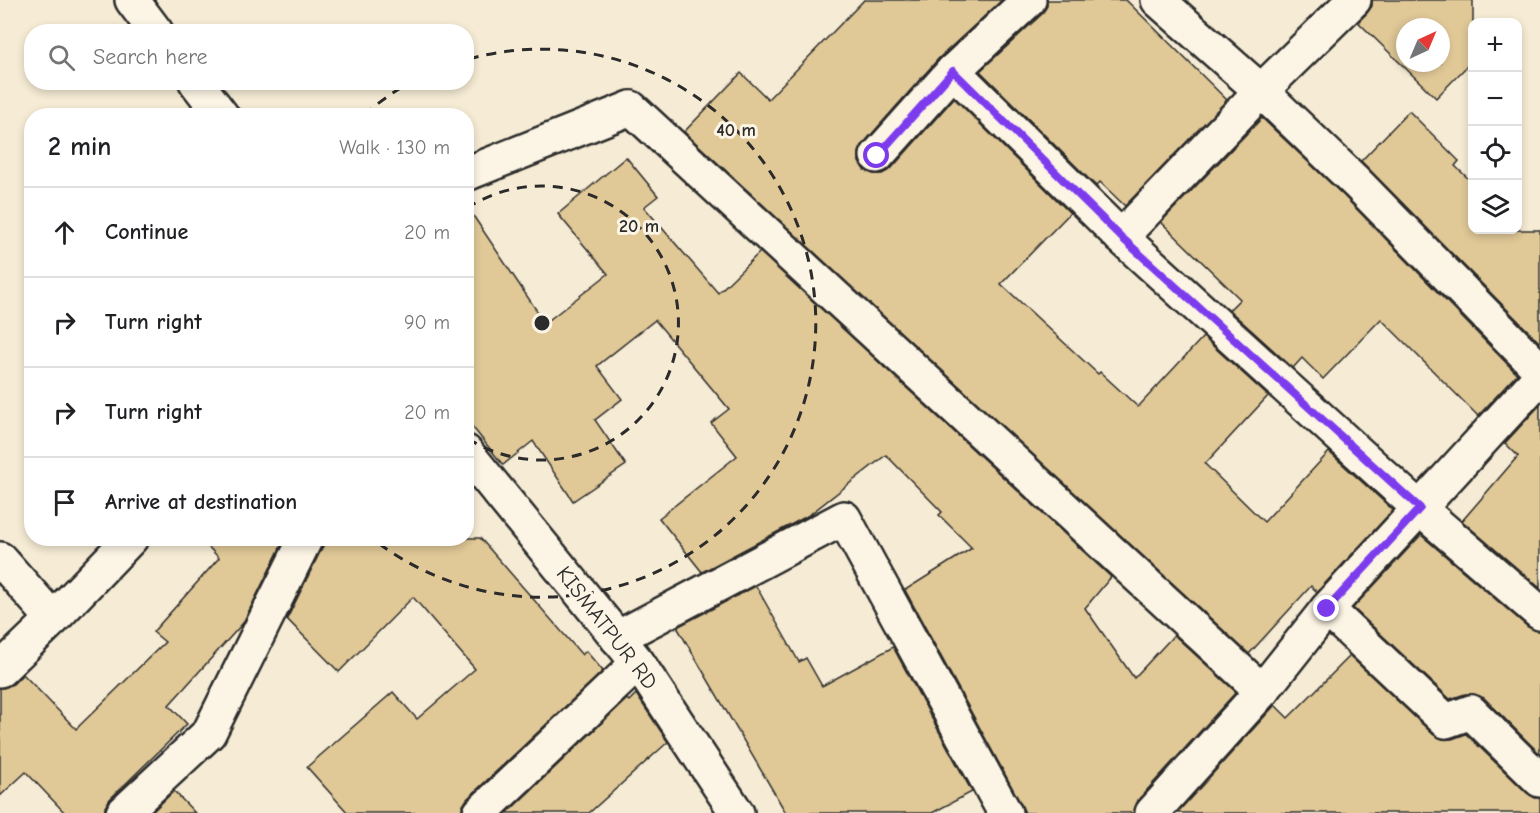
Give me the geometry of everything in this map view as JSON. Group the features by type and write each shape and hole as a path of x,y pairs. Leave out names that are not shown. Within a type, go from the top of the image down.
{"street":[{"path":"132,0 150,24"},
{"path":"877,156 953,71 1029,0"},
{"path":"1158,0 1261,91 1358,183 1540,370"},
{"path":"1121,237 1261,91 1354,0"},
{"path":"953,71 1121,237 1420,508 1540,613"},
{"path":"202,90 216,108"},
{"path":"474,171 632,108 1262,692"},
{"path":"1152,813 1262,692 1327,609 1540,377"},
{"name":"KISMATPUR RD","path":"474,462 638,663 737,813"},
{"path":"617,638 844,518 1005,813"},
{"path":"0,670 123,546"},
{"path":"123,813 209,733 302,546"},
{"path":"0,559 53,619"},
{"path":"1327,609 1446,721 1472,712 1540,780"},
{"path":"480,813 638,663"}],"building":[{"path":"864,0 1002,0 939,58 863,144 859,153 859,162 864,170 882,174 891,169 954,98 1070,213 1001,284 1098,374 1100,372 1138,407 1203,337 1268,396 1205,464 1264,522 1329,452 1393,510 1317,592 1311,586 1249,654 684,132 741,73 768,99"},
{"path":"1047,0 1126,0 1227,100 1125,206 1100,182 1096,186 980,71 1042,14 1047,6"},
{"path":"1372,0 1473,0 1473,18 1468,18 1468,65 1436,98 1409,72 1450,72 1450,18 1396,18 1396,59 1358,22 1372,6"},
{"path":"1409,111 1459,161 1455,166 1468,178 1468,234 1522,234 1522,230 1540,230 1540,343 1361,161"},
{"path":"1262,118 1344,196 1517,374 1478,416 1381,319 1323,379 1302,358 1293,368 1229,310 1240,299 1161,222"},
{"path":"626,157 658,196 644,207 718,293 760,252 1111,577 1085,608 1134,678 1174,635 1236,692 1138,800 1134,813 1025,813 905,590 972,548 939,515 942,512 886,455 809,515 702,572 659,518 737,456 711,423 729,409 655,320 597,366 622,399 595,420 626,465 573,501 533,441 503,465 474,429 474,217 545,323 608,274 558,214"},
{"path":"1540,405 1540,588 1462,521 1518,456 1505,443"},
{"path":"1421,535 1528,627 1540,631 1540,754 1484,698 1474,694 1465,694 1450,699 1353,608"},
{"path":"474,538 480,538 582,655 586,651 603,671 467,799 462,807 462,813 348,813 307,767 393,692 417,719 475,669 413,597 339,672 287,619 323,546 474,546"},
{"path":"208,546 281,546 243,623 169,705 187,724 110,799 105,807 105,813 65,813 26,772 0,796 0,688 13,684 23,674 76,729 165,642 153,632 219,558"},
{"path":"756,586 799,662 806,658 822,686 893,647 972,792 932,813 786,813 677,627"},
{"path":"1350,656 1434,735 1443,739 1452,739 1466,734 1527,793 1540,798 1540,813 1177,813 1275,705 1288,718"},
{"path":"636,694 668,742 589,813 507,813 627,699 629,701"},
{"path":"174,791 195,813 151,813"}],"route":[{"path":"877,156 953,71 1121,237 1420,508 1327,609"}]}
